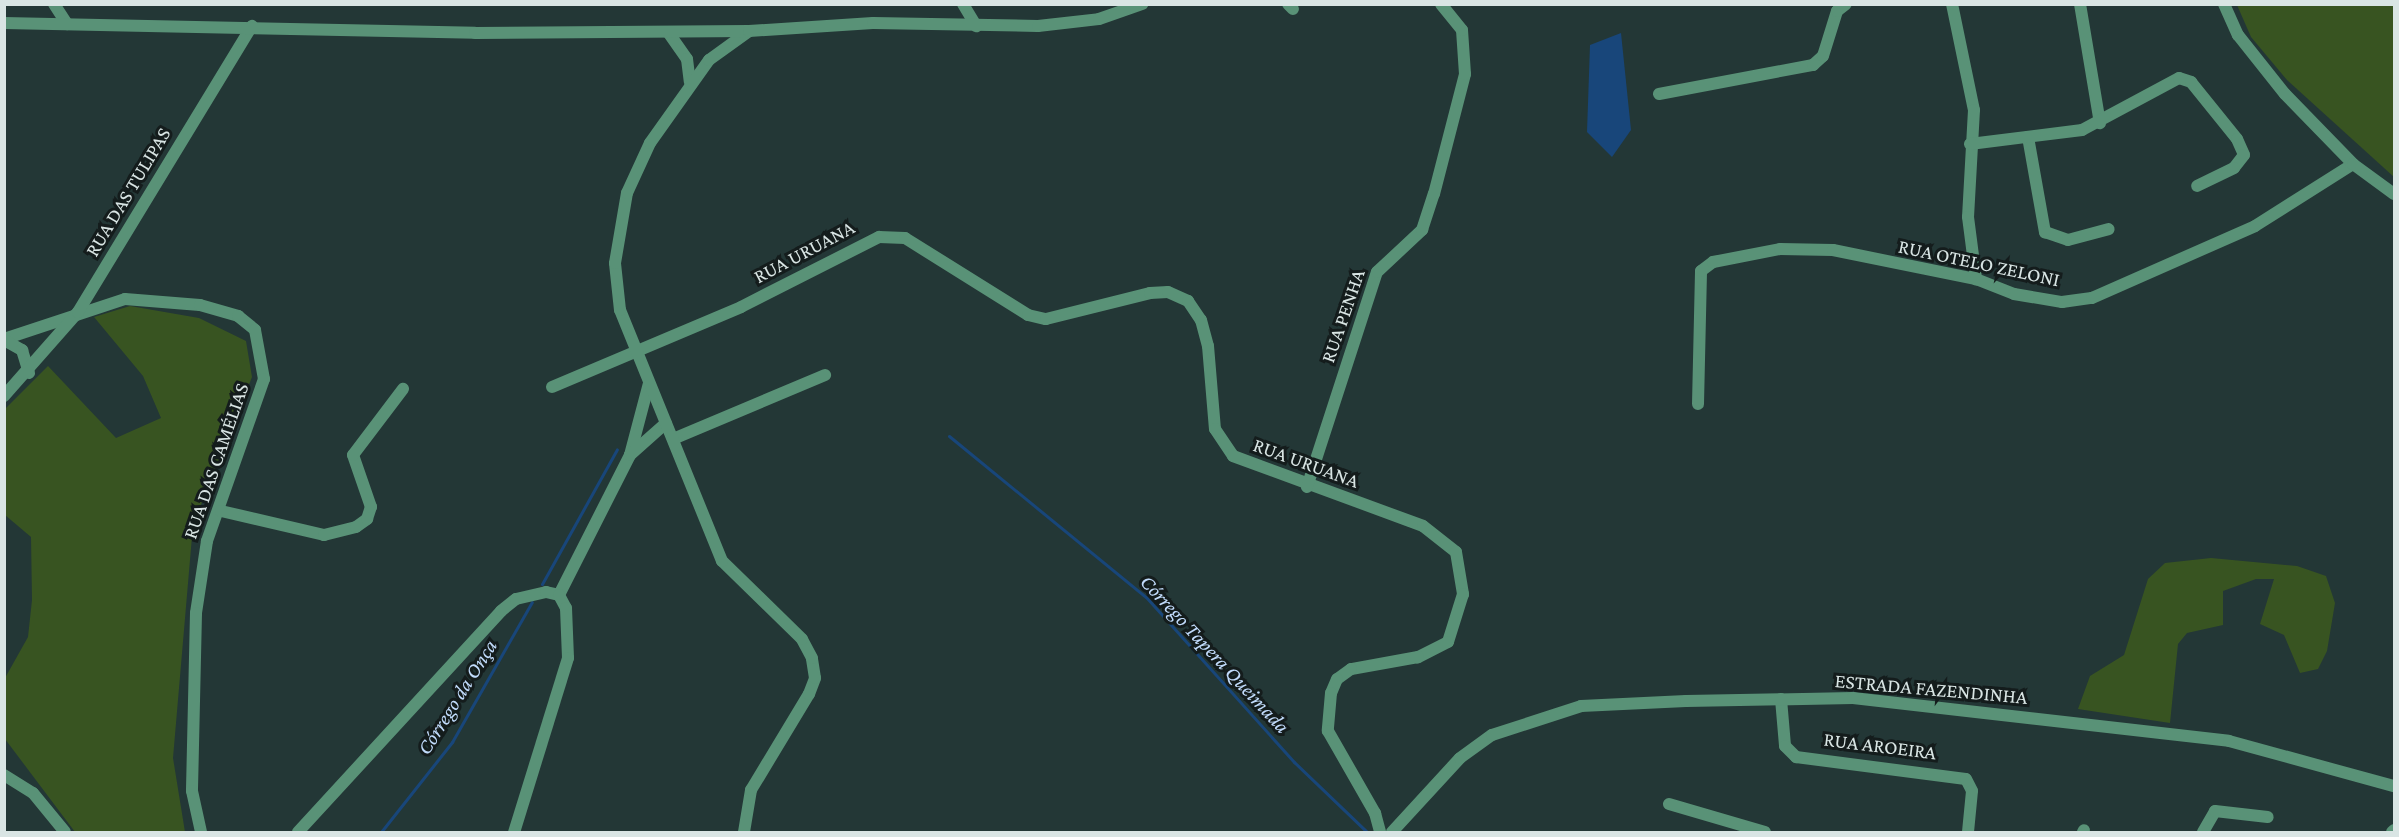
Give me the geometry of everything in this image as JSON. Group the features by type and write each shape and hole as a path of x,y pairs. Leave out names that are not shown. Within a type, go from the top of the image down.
{"street":[{"path":"54,4 67,24"},
{"path":"963,4 976,26"},
{"path":"4,23 668,32 749,31 873,23 976,26 1074,23 1142,4"},
{"name":"RUA PENHA","path":"1307,487 1377,272 1422,230 1434,194 1466,74 1462,30 1441,4"},
{"path":"1659,94 1813,65 1823,56 1837,11 1846,4"},
{"path":"1952,4 1974,110 1970,144 1968,217 1976,279"},
{"path":"2080,4 2100,123"},
{"path":"2224,4 2238,35 2285,94 2353,164 2394,194"},
{"name":"RUA DAS TULIPAS","path":"4,396 29,373 78,312 252,26"},
{"path":"744,832 752,790 809,694 815,678 812,658 802,639 722,561 637,354 615,282 619,222 650,143 690,82 709,60 749,31"},
{"path":"668,32 687,59 690,82"},
{"path":"1970,144 2028,137 2100,123 2170,81 2191,82 2244,155 2234,168 2197,186"},
{"path":"2028,137 2045,232 2068,240 2109,229"},
{"name":"RUA OTELO ZELONI","path":"1698,404 1701,271 1706,265 1808,248 1976,279 2014,294 2062,302 2092,298 2254,226 2353,164"},
{"name":"RUA URUANA","path":"552,387 637,354 741,308 860,243 905,238 1028,315 1046,319 1150,293 1168,292 1188,301 1201,320 1208,346 1215,429 1222,445 1249,466 1423,526 1456,552 1463,573 1456,628 1448,642 1418,657 1351,669 1337,679 1331,693 1328,731 1376,813 1380,832"},
{"name":"RUA DAS CAMÉLIAS","path":"4,339 100,303 154,298 225,312 255,330 264,379 221,511 207,541 196,613 192,791 201,832"},
{"path":"4,339 22,350 29,373"},
{"path":"673,439 825,375"},
{"path":"514,832 568,658 570,633 560,595 630,455 649,383"},
{"path":"221,511 324,535 356,527 367,519 371,507 353,455 403,389"},
{"path":"630,455 666,423"},
{"path":"298,832 501,611 533,594 560,595"},
{"name":"ESTRADA FAZENDINHA","path":"1393,832 1460,758 1527,720 1581,706 1853,698 2229,741 2394,786"},
{"name":"RUA AROEIRA","path":"1781,699 1785,746 1796,757 1966,779 1972,791 1968,832"},
{"path":"4,775 33,793 65,832"},
{"path":"1669,804 1764,832"},
{"path":"2203,832 2215,811 2268,817"}],"green space":[{"path":"2237,5 2394,5 2394,177 2287,80 2251,37"},
{"path":"130,306 199,318 246,341 252,377 193,525 173,758 185,832 75,832 5,739 5,678 28,637 32,600 31,537 5,515 5,409 48,366 116,438 161,418 143,376 94,317"},
{"path":"2211,558 2297,566 2326,576 2335,603 2327,651 2318,669 2300,673 2284,635 2260,624 2274,579 2256,579 2223,591 2223,625 2187,633 2178,644 2170,723 2078,709 2090,676 2124,655 2148,579 2165,563"}],"water":[{"path":"1621,33 1631,130 1612,157 1587,132 1590,45"}],"waterway":[{"name":"Córrego Tapera Queimada","path":"949,436 1146,597 1294,762 1367,832"},
{"name":"Córrego da Onça","path":"542,584 617,449"},
{"name":"Córrego da Onça","path":"381,832 452,742 532,602"}]}
